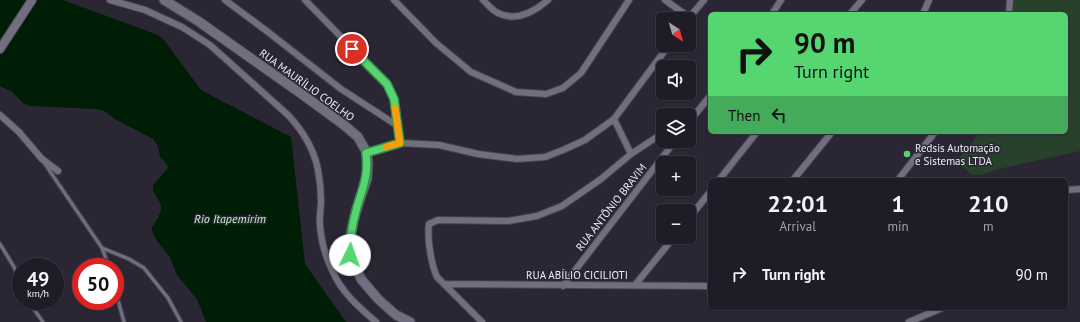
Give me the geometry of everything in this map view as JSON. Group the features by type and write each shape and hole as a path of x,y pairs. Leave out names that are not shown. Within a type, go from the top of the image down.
{"main road":[{"name":"RUA MAURÍLIO COELHO","path":"164,0 198,21 344,125 358,137 366,153 368,163 367,179 356,211 351,232 350,255 361,279 374,294 396,315 410,322"}],"street":[{"path":"0,49 32,0"},
{"path":"110,0 145,10 182,27 210,45 298,125 304,135 318,170 321,200 320,225 324,246 332,271 340,286 351,299 376,322"},
{"path":"225,0 341,89 398,126"},
{"path":"304,0 387,84 394,99 400,143"},
{"path":"394,0 436,43 471,72 516,92 546,94 563,88 581,73 629,0"},
{"path":"483,0 497,12 509,16 519,16 529,13 540,7 548,0"},
{"path":"665,0 680,12"},
{"path":"693,12 704,0"},
{"path":"773,12 781,0"},
{"path":"852,12 862,0"},
{"path":"924,12 929,0"},
{"path":"1009,12 1010,0"},
{"path":"366,153 400,143 439,145 478,154 517,159 545,157 585,140 614,119 664,52"},
{"path":"696,114 708,99"},
{"path":"0,115 19,132 42,159 58,171"},
{"path":"614,119 631,154"},
{"path":"722,178 755,134"},
{"path":"795,178 830,134"},
{"path":"900,178 933,134"},
{"path":"482,322 437,276 433,268 428,229 429,224 438,220 508,221 537,216 562,206 601,179 631,154 656,138"},
{"name":"RUA ANTÔNIO BRAVIM","path":"563,286 670,148"},
{"path":"1068,190 1080,189"},
{"path":"696,209 708,194"},
{"path":"635,285 668,244"},
{"name":"RUA ABÍLIO CICILIOTI","path":"444,284 563,286 708,285"},
{"path":"909,322 937,310"}],"lane":[{"path":"42,159 102,248 106,258"},
{"path":"0,244 12,264"},
{"path":"102,248 129,259 144,268 168,298 181,322"},
{"path":"34,310 43,322"},
{"path":"121,310 124,322"}],"shaded area":[{"path":"1014,0 1080,0 1080,151 999,169 981,175 972,175 956,162 978,134 1068,134 1068,12 1013,12"}],"water":[{"name":"Rio Itapemirim","path":"0,0 63,0 158,35 164,40 201,90 291,137 305,264 346,322 206,322 197,299 177,275 170,257 157,241 152,231 152,227 161,210 161,205 153,190 153,185 168,168 166,163 160,157 159,149 156,143 153,139 115,119 104,111 97,109 30,106 24,104 12,92 0,86"}],"slow traffic":[{"path":"386,147 400,143 395,108"}],"place":[{"name":"Redsis Automação e Sistemas LTDA","path":"907,154"}],"route":[{"path":"350,255 351,232 356,211 367,179 368,163 366,153 400,143 394,99 387,84 352,49"}]}
